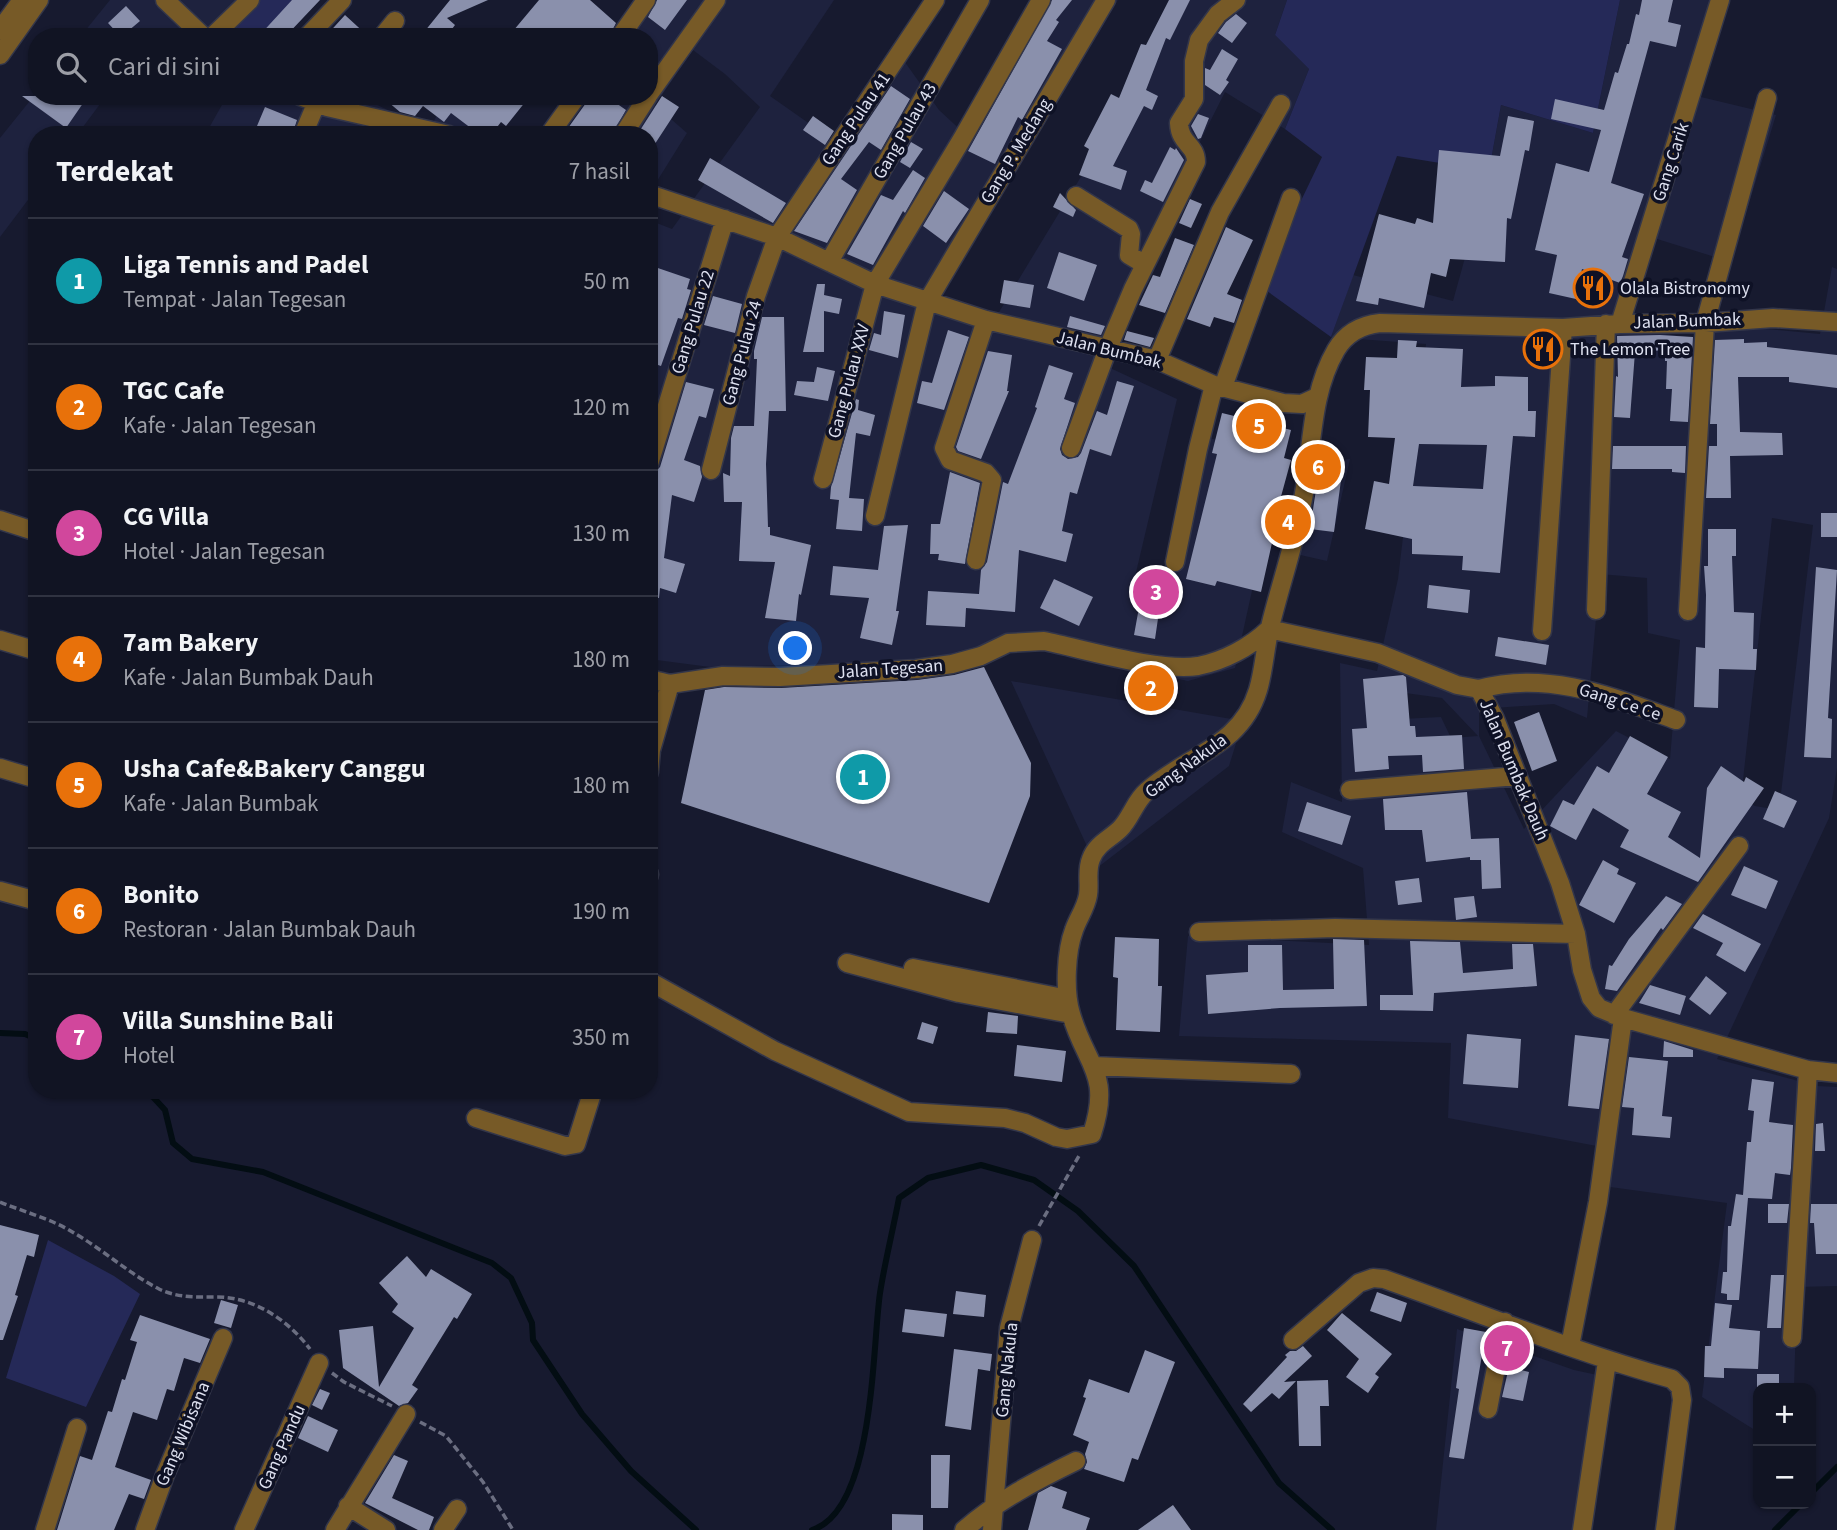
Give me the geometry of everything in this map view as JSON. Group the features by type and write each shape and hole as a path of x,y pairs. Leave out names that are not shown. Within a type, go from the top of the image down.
{"street":[{"path":"0,30 22,0"},
{"path":"0,55 39,0"},
{"path":"221,28 250,0"},
{"path":"315,28 342,0"},
{"path":"626,28 646,0"},
{"path":"658,82 716,0"},
{"name":"Gang Pulau 41","path":"777,237 934,0"},
{"name":"Gang Pulau 43","path":"830,262 980,0"},
{"name":"Gang Pulau XXV","path":"823,478 875,284 1041,0"},
{"name":"Gang P. Medang","path":"875,516 926,302 1106,0"},
{"path":"1071,447 1108,348 1144,264 1196,162 1194,151 1180,134 1179,123 1194,99 1194,61 1199,40 1218,14 1236,0"},
{"name":"Gang Carik","path":"1596,610 1613,324 1720,0"},
{"path":"173,3 196,28"},
{"path":"389,28 395,21"},
{"path":"1688,611 1705,323 1767,98"},
{"path":"1157,360 1220,212 1281,104"},
{"path":"308,126 318,105"},
{"path":"333,105 403,126"},
{"path":"555,126 571,105"},
{"path":"629,126 642,105"},
{"path":"1076,196 1129,229 1129,255 1144,264"},
{"name":"Jalan Bumbak","path":"658,197 777,237 875,284 926,302 986,320 1157,360 1219,386 1293,404 1317,397 1337,349 1357,329 1366,325 1380,323 1563,328 1773,318 1837,322"},
{"path":"1175,562 1198,449 1219,386 1291,198"},
{"name":"Gang Pulau 22","path":"658,435 724,219"},
{"name":"Gang Pulau 24","path":"711,470 756,296 777,237"},
{"path":"976,560 992,480 986,473 950,460 944,448 986,320"},
{"path":"1542,631 1563,328"},
{"path":"1269,629 1302,503 1317,397"},
{"path":"0,520 28,528"},
{"name":"Jalan Tegesan","path":"670,684 723,676 780,677 916,669 951,664 981,656 1008,643 1029,641 1044,641 1174,666 1198,666 1226,657 1254,643 1269,629"},
{"name":"Jalan Bumbak Dauh","path":"1269,629 1378,653 1457,685 1479,689 1495,719 1560,883 1576,934 1582,970 1591,998 1599,1009 1808,1070 1837,1073"},
{"name":"Gang Nakula","path":"658,986 775,1051 909,1112 1005,1118 1067,1139 1092,1134 1099,1111 1100,1092 1093,1066 1069,1006 1068,950 1088,897 1087,875 1090,860 1094,851 1122,828 1145,793 1160,780 1223,741 1241,725 1252,707 1259,687 1269,629"},
{"path":"0,640 28,648"},
{"path":"658,681 670,684 658,724"},
{"name":"Gang Ce Ce","path":"1479,689 1515,683 1570,685 1602,693 1676,720"},
{"path":"0,768 28,776"},
{"path":"1350,790 1517,776"},
{"path":"1570,1346 1598,1202 1618,1016 1739,846"},
{"path":"0,891 28,899"},
{"path":"1199,932 1335,928 1576,934"},
{"path":"847,963 959,993 1069,1006"},
{"path":"913,968 1069,1006"},
{"path":"1093,1066 1291,1074"},
{"path":"1792,1338 1808,1070"},
{"path":"476,1118 565,1146 576,1144 590,1099"},
{"name":"Gang Nakula","path":"992,1530 1009,1328 1032,1240"},
{"path":"1293,1340 1359,1283 1373,1278 1384,1279 1607,1361 1672,1379 1679,1387 1682,1399 1665,1530"},
{"path":"1488,1409 1505,1322"},
{"name":"Gang Wibisana","path":"145,1530 165,1475 223,1338"},
{"path":"1582,1530 1607,1361"},
{"name":"Gang Pandu","path":"244,1530 319,1363"},
{"path":"335,1530 406,1414"},
{"path":"45,1530 77,1428"},
{"path":"964,1530 1039,1478 1076,1461"},
{"path":"348,1506 386,1530"},
{"path":"443,1530 457,1509"}],"path":[{"path":"1032,1240 1066,1180"},
{"path":"0,1202 72,1231 145,1281 167,1292 191,1298 231,1298 259,1307 286,1323 299,1335 319,1363 344,1382 446,1436 482,1482 513,1530"}],"shaded area":[{"path":"110,0 260,0 234,28 87,28"},
{"path":"260,0 310,0 285,28 234,28"},
{"path":"658,0 834,0 770,96 844,148 902,58 939,110 967,136 1051,0 1118,0 938,301 996,317 1188,0 1287,0 1275,35 1309,69 1285,129 1225,92 1108,324 1095,361 1177,399 1134,581 1167,589 1201,436 1241,446 1284,445 1235,668 1188,681 1021,647 981,661 710,667 658,660 658,224 672,229 760,107 725,74 693,50 658,101 658,28 638,28"},
{"path":"1287,0 1620,0 1593,133 1501,105 1489,171 1397,156 1331,337 1260,286 1322,157 1285,129 1309,69 1275,35"},
{"path":"1620,0 1715,0 1701,97 1776,115 1731,262 1654,238 1638,273 1632,330 1705,339 1712,324 1820,334 1832,267 1837,269 1837,768 1829,818 1717,1059 1817,1086 1837,1087 1837,1286 1797,1287 1794,1383 1753,1383 1753,1429 1702,1397 1727,1203 1603,1186 1602,1147 1448,1118 1451,1043 1179,1036 1188,936 1369,945 1363,868 1282,832 1291,782 1342,802 1340,663 1377,671 1398,579 1426,344 1331,337 1353,275 1453,301 1489,171 1501,105 1593,133","holes":["1772,518 1813,525 1779,810 1755,806 1741,798","1600,574 1647,578 1648,633 1680,640 1670,759 1616,731 1524,829 1479,736 1479,709 1554,704 1587,718","1398,692 1442,698 1478,736 1451,738 1441,717 1401,719"]},
{"path":"28,103 99,105 84,126 28,126 28,200 0,237 0,138"},
{"path":"222,105 378,105 421,126 210,126"},
{"path":"584,105 655,105 687,133 658,180 658,126 569,126"},
{"path":"442,106 471,116 487,126 431,126"},
{"path":"1350,459 1327,561 1287,552 1303,464"},
{"path":"1011,681 1243,721 1229,766 1097,868"},
{"path":"48,1240 114,1276 140,1294 86,1407 6,1378"},
{"path":"1457,1329 1574,1370 1602,1376 1584,1530 1436,1530"}],"building":[{"path":"292,0 320,0 294,28 266,28"},
{"path":"450,0 488,0 447,18 455,25 453,28 427,28"},
{"path":"539,0 590,0 616,23 614,28 516,28"},
{"path":"657,0 687,0 665,30 648,17"},
{"path":"1052,0 1072,0 1056,20 1059,22 1047,41 1062,49 1022,120 1018,117 995,164 968,151"},
{"path":"1169,0 1190,0 1170,40 1166,38 1146,90 1158,96 1152,110 1144,106 1113,166 1127,171 1121,190 1079,175 1089,149 1084,146 1111,94 1119,98 1141,44 1146,45"},
{"path":"1642,0 1673,0 1668,22 1681,25 1676,47 1650,41 1611,183 1644,194 1622,257 1628,259 1623,276 1620,283 1582,269 1576,299 1549,293 1557,255 1535,250 1556,163 1589,172 1601,130 1551,119 1555,99 1604,110"},
{"path":"126,6 140,21 132,28 113,28 108,23"},
{"path":"1236,14 1247,23 1232,43 1218,33"},
{"path":"345,15 359,28 333,28"},
{"path":"1222,49 1238,59 1226,80 1229,82 1220,95 1205,85 1205,68 1210,70"},
{"path":"891,86 910,99 881,150 869,142 841,179 857,190 827,243 794,231"},
{"path":"662,96 679,107 658,139 658,126 643,126"},
{"path":"34,105 82,105 67,126 63,126"},
{"path":"392,105 523,105 506,126 501,122 498,126 468,126 451,113 444,122 423,106 415,116 400,112"},
{"path":"585,105 619,105 626,110 617,126 569,126"},
{"path":"265,107 297,120 295,126 257,126"},
{"path":"1198,114 1209,118 1201,138 1198,139 1191,126"},
{"path":"813,116 834,131 825,145 803,130"},
{"path":"1508,116 1534,121 1529,151 1525,150 1511,219 1507,218 1505,262 1450,259 1446,277 1431,273 1424,308 1379,298 1378,305 1356,301 1379,214 1415,224 1417,218 1433,223 1439,150 1500,156"},
{"path":"911,142 923,149 910,168 900,162"},
{"path":"1170,147 1175,150 1176,148 1184,160 1163,202 1140,191 1145,180 1152,183"},
{"path":"710,158 786,203 773,223 698,180"},
{"path":"913,170 925,178 873,265 847,254 881,195 893,200"},
{"path":"944,191 969,209 946,243 923,226"},
{"path":"1060,193 1076,210 1073,217 1053,207"},
{"path":"1190,199 1202,204 1191,228 1179,223"},
{"path":"1226,227 1253,240 1227,294 1242,300 1234,323 1214,317 1210,327 1187,319"},
{"path":"1175,238 1194,245 1165,313 1139,305 1153,275 1160,277"},
{"path":"1059,252 1097,265 1084,301 1047,288"},
{"path":"658,268 690,279 687,289 691,290 682,319 678,318 661,366 658,365"},
{"path":"1004,280 1034,285 1030,308 1000,303"},
{"path":"817,284 825,284 824,295 842,299 839,314 824,311 824,352 803,352"},
{"path":"713,296 742,304 735,333 704,325"},
{"path":"884,311 905,315 898,358 869,350 874,333 881,335"},
{"path":"1070,316 1105,326 1101,335 1067,327"},
{"path":"762,317 784,317 786,411 769,411 766,464 768,527 770,535 811,545 801,595 799,594 796,621 765,618 775,562 739,561 742,502 724,502 723,473 730,476 734,426 754,426 757,359 754,359 754,351"},
{"path":"948,330 969,337 944,410 917,403 922,381 932,383"},
{"path":"1127,331 1154,338 1150,347 1124,340"},
{"path":"1617,336 1693,337 1688,422 1670,421 1672,389 1666,389 1665,350 1635,352 1630,418 1614,417 1616,376 1618,377"},
{"path":"1744,339 1744,343 1767,342 1767,347 1837,355 1837,388 1789,382 1789,377 1738,377 1740,432 1782,433 1783,455 1730,456 1731,498 1706,498 1709,446 1717,446 1717,424 1710,424 1715,340"},
{"path":"1398,340 1417,341 1416,347 1463,349 1461,387 1495,386 1495,376 1528,377 1528,411 1536,411 1535,437 1513,436 1500,573 1462,570 1463,556 1412,554 1412,539 1365,529 1374,481 1389,484 1395,438 1368,437 1370,390 1364,390 1366,357 1397,358","holes":["1419,444 1487,445 1483,489 1413,486"]},
{"path":"988,351 1012,355 1009,391 981,459 958,451 956,447"},
{"path":"1049,365 1073,373 1064,399 1075,403 1060,449 1062,455 1068,459 1078,457 1081,453 1097,411 1107,415 1117,381 1134,386 1111,456 1090,449 1077,494 1070,492 1062,531 1073,534 1066,562 1019,550 1015,612 966,608 965,627 926,625 928,591 979,594 981,570 987,562 1003,482 1008,484 1037,408 1035,407"},
{"path":"817,367 835,371 828,401 794,395 797,381 814,382"},
{"path":"686,382 714,389 706,418 699,416 684,460 700,466 702,477 694,502 672,495 664,558 685,564 676,593 660,588 658,598 658,469"},
{"path":"856,399 859,400 858,410 875,415 870,436 856,433 849,498 864,499 862,531 836,529 839,500 830,499"},
{"path":"1222,413 1291,430 1284,458 1291,460 1271,533 1274,534 1261,592 1217,581 1215,586 1186,579 1217,454 1212,453"},
{"path":"1613,446 1686,446 1685,473 1672,472 1672,469 1612,469"},
{"path":"1319,470 1342,473 1334,532 1310,529"},
{"path":"950,472 980,483 965,564 938,560 939,554 930,554 931,524 940,524"},
{"path":"1821,513 1837,513 1837,537 1821,537"},
{"path":"908,525 896,611 899,611 892,645 860,638 869,598 830,595 833,566 878,570 884,526"},
{"path":"1708,529 1736,529 1736,556 1732,556 1734,612 1754,613 1753,649 1757,649 1756,670 1719,669 1718,708 1694,707 1696,647 1705,648 1704,566 1708,566"},
{"path":"1816,567 1837,570 1828,718 1832,719 1831,758 1804,757"},
{"path":"1146,569 1170,572 1166,605 1160,605 1155,639 1134,635"},
{"path":"1054,579 1093,597 1079,626 1040,608"},
{"path":"1429,585 1470,590 1468,613 1427,608"},
{"path":"1498,637 1549,645 1546,665 1495,656"},
{"path":"984,667 1031,763 1030,796 989,903 681,803 705,690 724,687 781,688 917,680 954,675"},
{"path":"1403,675 1406,677 1410,726 1415,726 1416,737 1462,735 1464,769 1423,772 1422,755 1388,756 1389,769 1355,772 1352,729 1367,728 1363,679"},
{"path":"1539,712 1557,761 1532,771 1514,722"},
{"path":"1630,736 1668,757 1647,794 1681,812 1668,837 1700,858 1707,788 1721,766 1744,782 1746,777 1764,788 1698,882 1620,847 1629,830 1593,808 1576,840 1550,826 1563,800 1574,805 1597,766 1609,773"},
{"path":"1775,791 1797,801 1784,828 1763,819"},
{"path":"1467,792 1471,839 1499,838 1501,888 1482,889 1481,860 1470,860 1470,857 1426,862 1422,830 1385,830 1383,799"},
{"path":"1307,802 1351,816 1342,845 1298,831"},
{"path":"1603,860 1619,869 1617,874 1636,883 1614,923 1579,905"},
{"path":"1744,866 1778,881 1766,909 1731,895"},
{"path":"1419,878 1422,902 1398,905 1395,881"},
{"path":"1474,896 1477,917 1456,920 1454,898"},
{"path":"1666,896 1682,904 1663,930 1661,928 1617,991 1605,989 1609,965 1612,966 1629,939"},
{"path":"1703,914 1761,944 1745,972 1716,955 1723,943 1693,928"},
{"path":"1115,937 1159,939 1158,986 1162,986 1160,1032 1116,1030 1118,978 1113,977"},
{"path":"1333,939 1364,940 1367,1006 1280,1008 1208,1014 1206,975 1248,972 1248,945 1282,945 1283,990 1334,989"},
{"path":"1410,941 1460,942 1463,973 1513,969 1512,944 1533,944 1537,986 1434,993 1433,1011 1380,1010 1380,995 1413,995"},
{"path":"1706,976 1727,993 1710,1015 1689,999"},
{"path":"1650,985 1686,996 1680,1015 1639,1003"},
{"path":"988,1012 1018,1016 1017,1034 986,1032"},
{"path":"922,1022 938,1027 933,1044 917,1039"},
{"path":"1467,1034 1521,1039 1518,1088 1463,1084"},
{"path":"1575,1035 1609,1039 1599,1109 1568,1106"},
{"path":"1664,1041 1693,1050 1693,1057 1663,1057"},
{"path":"1017,1045 1066,1051 1062,1082 1014,1076"},
{"path":"1629,1057 1668,1061 1662,1116 1672,1117 1670,1138 1632,1135 1634,1108 1622,1107"},
{"path":"1752,1079 1774,1082 1769,1122 1793,1125 1791,1168 1790,1175 1775,1173 1772,1199 1748,1198 1739,1300 1727,1300 1727,1294 1721,1293 1723,1272 1727,1272 1728,1226 1731,1226 1736,1194 1743,1195 1747,1142 1751,1142 1754,1111 1748,1110"},
{"path":"1823,1123 1825,1151 1815,1151 1816,1124"},
{"path":"1768,1204 1789,1204 1787,1223 1768,1223"},
{"path":"1811,1204 1837,1204 1837,1254 1816,1254 1814,1223 1810,1223"},
{"path":"0,1225 39,1235 34,1257 27,1255 15,1295 18,1296 3,1340 0,1340"},
{"path":"407,1256 426,1277 431,1269 472,1294 457,1319 454,1317 412,1385 418,1389 408,1403 399,1406 343,1368 339,1330 373,1326 379,1387 414,1328 392,1312 398,1304 379,1283"},
{"path":"1771,1275 1784,1275 1781,1328 1767,1328"},
{"path":"956,1291 986,1295 984,1317 953,1314"},
{"path":"1377,1292 1407,1303 1401,1322 1370,1311"},
{"path":"221,1300 238,1305 231,1328 214,1323"},
{"path":"1715,1303 1732,1305 1729,1328 1760,1331 1758,1369 1724,1368 1724,1378 1704,1377 1705,1346 1711,1346"},
{"path":"905,1309 947,1314 944,1337 902,1332"},
{"path":"1342,1313 1392,1354 1375,1374 1379,1377 1368,1393 1346,1377 1359,1359 1327,1330"},
{"path":"140,1315 210,1339 200,1363 184,1358 174,1391 167,1389 157,1420 133,1412 115,1467 151,1480 144,1499 129,1494 114,1530 57,1530 80,1456 92,1460 108,1411 112,1412 122,1379 125,1380 137,1342 130,1340"},
{"path":"1464,1328 1486,1332 1464,1459 1449,1457"},
{"path":"1303,1346 1312,1356 1284,1382 1296,1381 1279,1399 1272,1393 1251,1412 1243,1404 1287,1357 1285,1355"},
{"path":"954,1349 992,1354 990,1371 978,1369 971,1430 945,1426"},
{"path":"1145,1350 1175,1362 1138,1460 1132,1458 1124,1482 1084,1469 1089,1442 1073,1435 1086,1398 1083,1397 1089,1379 1129,1393"},
{"path":"1509,1367 1529,1372 1523,1401 1502,1397"},
{"path":"1757,1374 1779,1374 1779,1383 1757,1383"},
{"path":"1328,1380 1329,1406 1320,1406 1321,1446 1299,1446 1297,1381"},
{"path":"320,1389 330,1393 322,1410 312,1405"},
{"path":"308,1416 338,1430 328,1452 298,1438"},
{"path":"394,1455 408,1461 392,1498 434,1517 429,1530 418,1530 365,1503"},
{"path":"931,1455 950,1455 948,1508 931,1508"},
{"path":"1051,1486 1067,1492 1062,1508 1090,1518 1086,1530 1028,1530 1038,1493"},
{"path":"1173,1505 1191,1530 1138,1530"},
{"path":"892,1514 923,1515 923,1530 892,1530"}],"waterway":[{"path":"0,1033 28,1035"},
{"path":"155,1099 165,1110 173,1143 192,1159 263,1172 492,1263 511,1278 532,1323 533,1340 582,1414 631,1471 696,1530"},
{"path":"812,1530 833,1516 848,1492 859,1460 872,1386 880,1293 899,1198 928,1178 981,1165 1034,1180 1078,1211 1134,1266 1279,1483 1332,1530"},
{"path":"1816,1488 1837,1467"},
{"path":"1775,1530 1796,1509"}],"place":[{"name":"Olala Bistronomy","path":"1593,288"},
{"name":"The Lemon Tree","path":"1543,349"},
{"name":"Usha Cafe&Bakery Canggu","path":"1259,426"},
{"name":"Bonito","path":"1318,467"},
{"name":"7am Bakery","path":"1288,522"},
{"name":"CG Villa","path":"1156,592"},
{"name":"TGC Cafe","path":"1151,688"},
{"name":"Liga Tennis and Padel","path":"863,777"},
{"name":"Villa Sunshine Bali","path":"1507,1348"}]}
